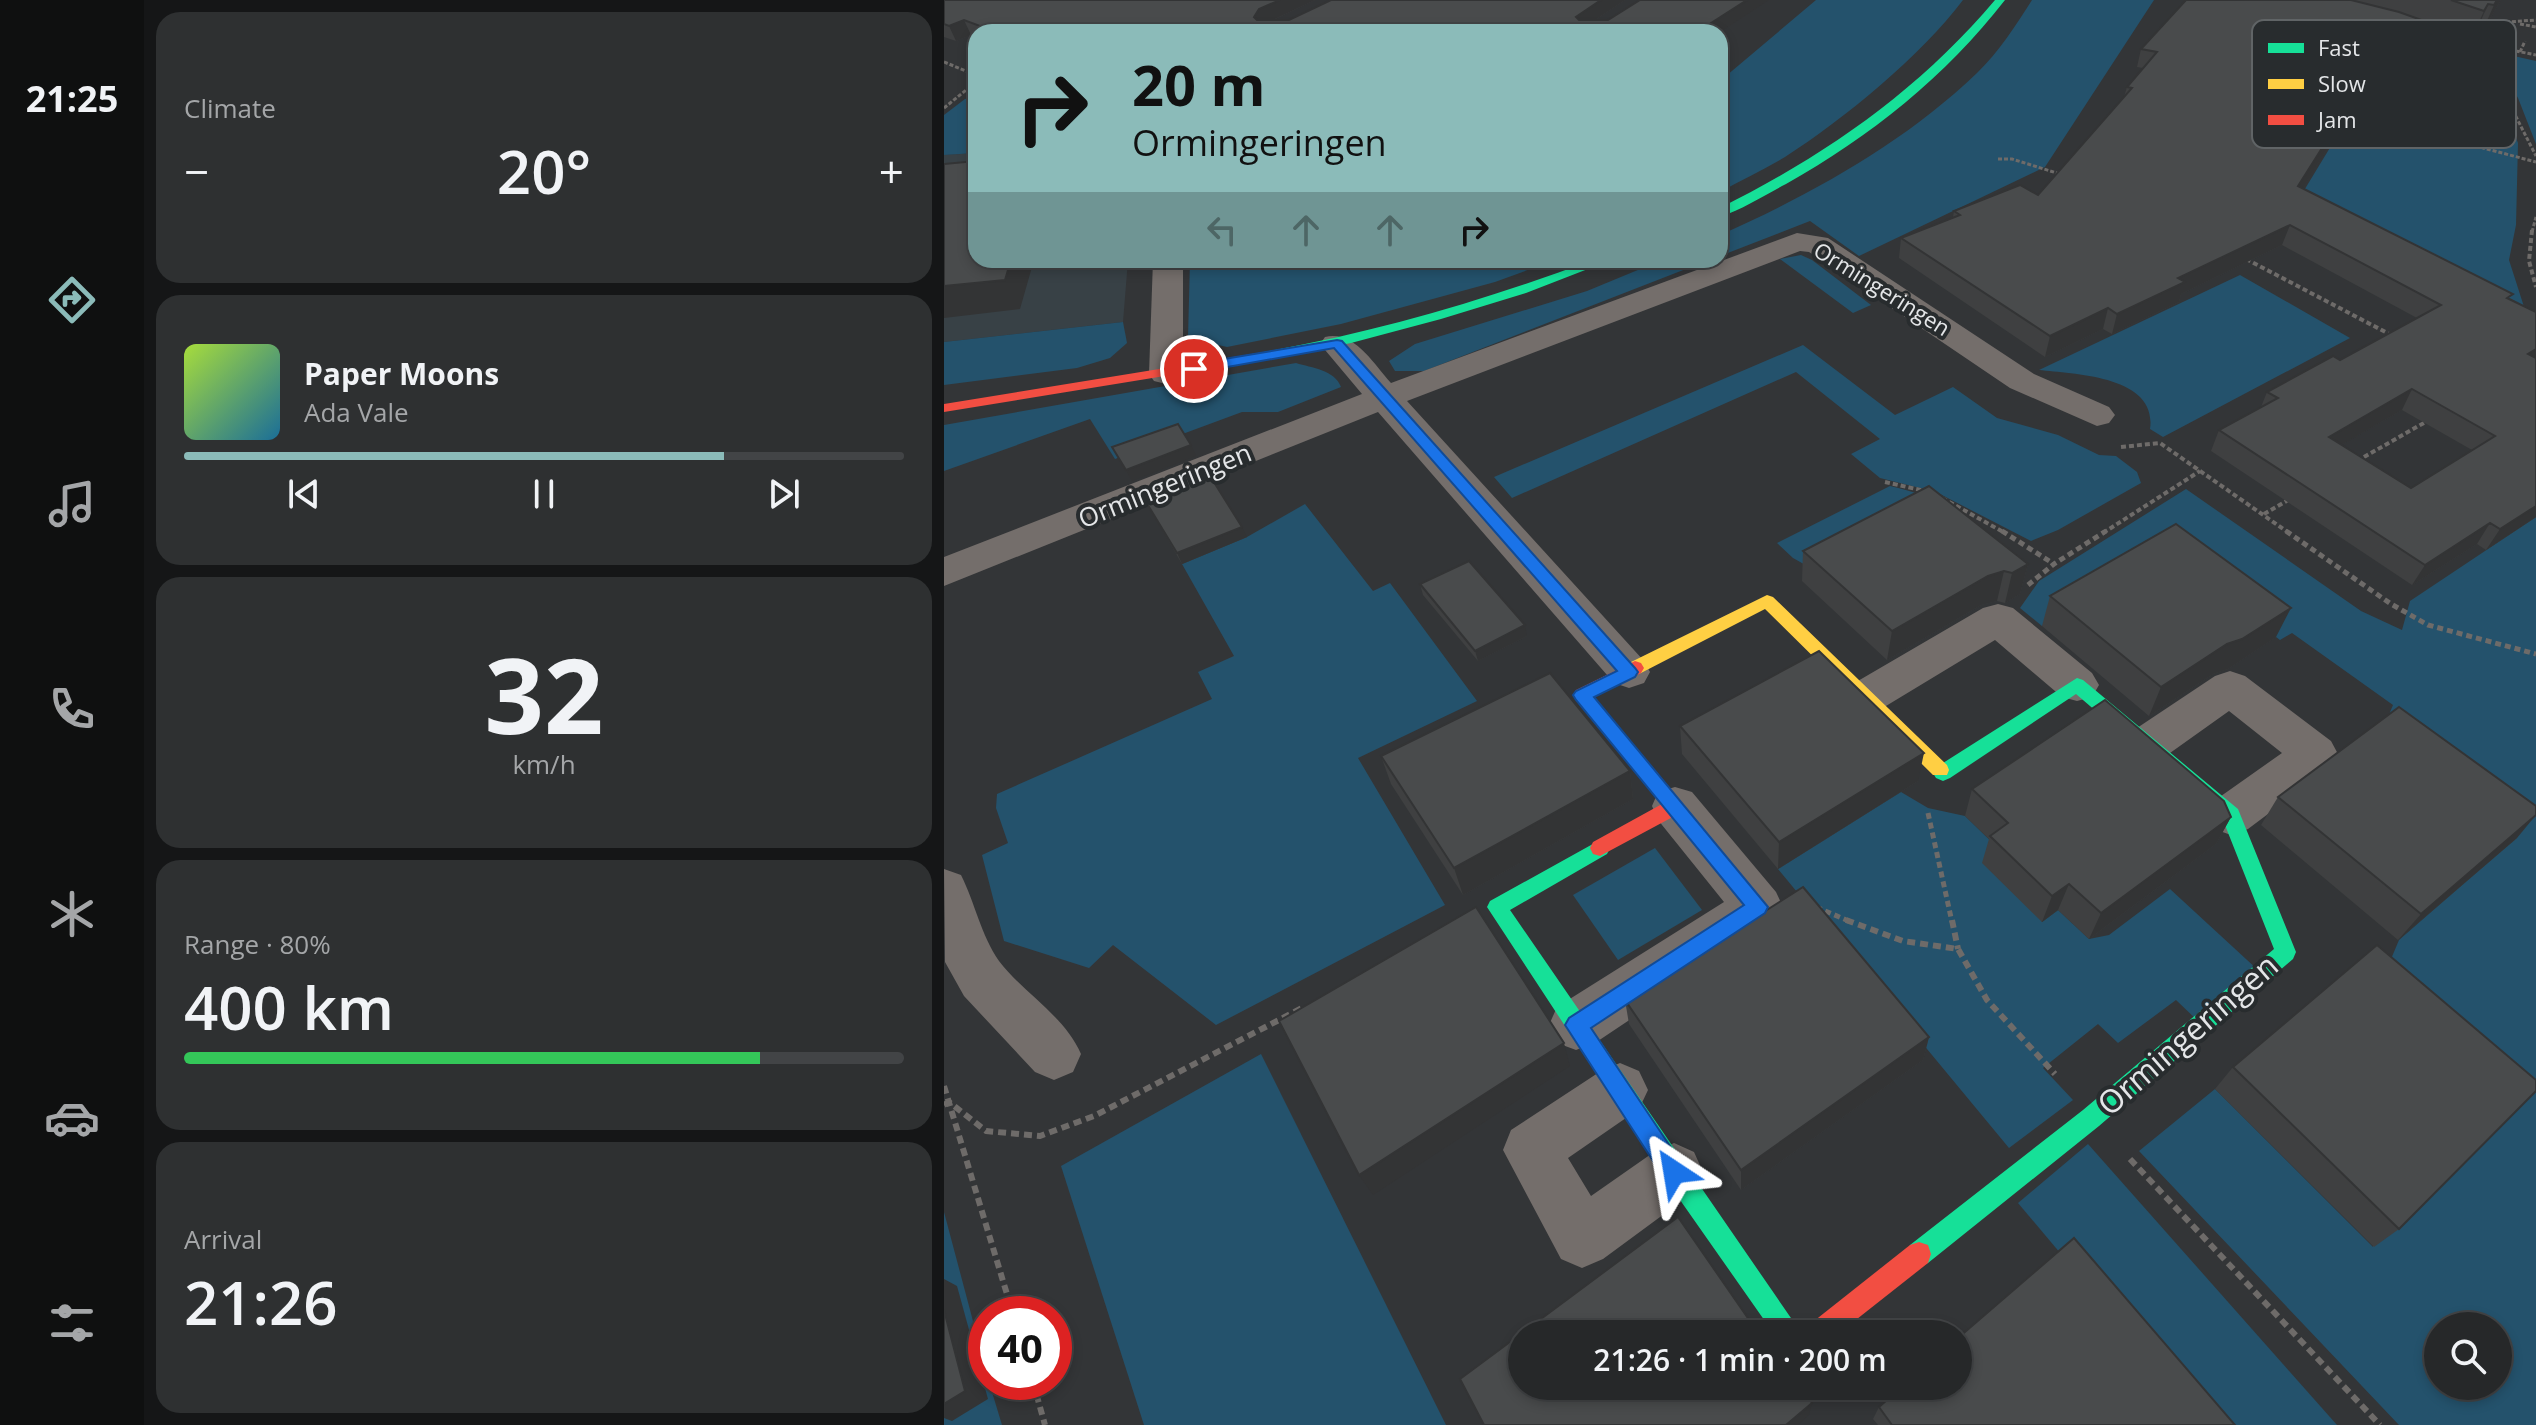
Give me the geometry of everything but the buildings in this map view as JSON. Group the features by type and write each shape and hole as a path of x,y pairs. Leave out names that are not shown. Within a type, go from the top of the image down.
{"street":[{"path":"1728,209 1762,194 1862,133 1955,55 2000,0"},
{"name":"Ormingeringen","path":"1728,266 1780,246 1808,242 1817,244 2022,381 2104,431"},
{"path":"1166,374 1168,268"},
{"path":"944,408 1337,344 1532,288 1584,268"},
{"name":"Ormingeringen","path":"944,572 1385,397 1722,268"},
{"path":"1337,344 1629,672"},
{"path":"1576,1025 1758,907 1582,695 1767,601 1943,773 2077,685"},
{"name":"Ormingeringen","path":"1836,1320 2092,1117 2286,952 2231,815 1998,619 1866,697"},
{"path":"2147,745 2230,688 2315,754 2231,815"},
{"path":"1675,806 1497,907 1674,1172 1779,1320"},
{"path":"944,890 963,946 982,979 1054,1054"},
{"path":"1620,1090 1531,1150 1582,1238 1674,1172"}],"path":[{"path":"2516,22 2536,20"},
{"path":"2516,23 2536,27"},
{"path":"2520,52 2525,41"},
{"path":"2516,51 2536,55"},
{"path":"944,62 968,72"},
{"path":"944,108 968,88"},
{"path":"2516,118 2536,159"},
{"path":"2492,148 2536,159"},
{"path":"1998,159 2012,159 2072,178"},
{"path":"2536,217 2527,252 2529,272 2536,287"},
{"path":"2236,254 2404,342"},
{"path":"2356,461 2436,416"},
{"path":"2104,431 2139,448 2160,443 2391,604 2428,625 2536,654"},
{"path":"1885,482 1936,495 1974,513 2054,564 2200,471"},
{"path":"2263,514 2303,492"},
{"path":"1943,773 1928,808 1928,818 1958,949 1987,1000 2380,1425"},
{"path":"1758,907 1780,892 1892,937 1933,950 1958,949"},
{"path":"947,1104 986,1131 1040,1136 1094,1116 1316,1001"},
{"path":"944,1086 1007,1296"},
{"path":"1038,1400 1045,1425"}],"shaded area":[{"path":"1816,0 1963,0 1926,43 1856,105 1785,157 1728,188 1728,74"},
{"path":"2032,0 2154,0 2045,167 1859,256 1810,221 1728,253 1728,231 1789,202 1888,144 1977,73"},
{"path":"2516,56 2536,61 2536,144 2518,98"},
{"path":"968,98 968,154 944,155 944,115"},
{"path":"2516,138 2518,143 2516,225 2509,260 2526,313 2297,202 2330,148 2516,148"},
{"path":"968,154 968,268 1127,268 1123,322 944,342 944,155"},
{"path":"1801,255 1871,305 1853,313 1780,259"},
{"path":"1190,268 1533,268 1495,282 1341,324 1227,347 1188,338"},
{"path":"1643,268 1688,268 1424,371 1395,371 1389,361 1415,344 1587,291"},
{"path":"2240,275 2350,338 2163,437 2150,429 2149,411 2141,398 2128,388 2092,376 2039,370"},
{"path":"1123,322 1127,343 1110,358 1077,368 944,385 944,342"},
{"path":"1803,345 1895,415 1953,387 1997,418 2058,435 2099,455 2116,456 2137,472 2141,483 2058,530 2031,541 1936,492 1880,478 1851,454 1880,439 1796,372 1512,498 1494,477"},
{"path":"1296,363 1328,373 1341,387 1278,412 1242,412 1115,459 1090,419 944,471 944,425"},
{"path":"1890,486 1935,500 1977,524 1999,546 1999,558 2010,585 1924,516 1818,572 1793,558 1777,543"},
{"path":"2186,489 2361,611 2402,630 2410,601 2536,517 2536,1425 2399,1425 2139,1151 2215,1089 2373,1247 2378,990 2399,940 2516,838 2380,736 2393,705 2292,633 2280,640 2165,554 2042,626 2020,608 2039,581"},
{"path":"1305,504 1373,591 1390,583 1477,701 1358,758 1445,905 1216,1025 1113,945 1089,968 1004,941 982,855 1008,843 996,808 997,794 1212,699 1198,672 1234,656 1182,564 1247,537"},
{"path":"1901,792 1928,808 1965,816 2000,850 2042,922 2058,910 2089,939 2109,935 2170,889 2259,971 2198,1021 2176,1000 2118,1043 2098,1024 2043,1068 2073,1100 2009,1148 1778,869"},
{"path":"1655,848 1702,910 1618,960 1573,895"},
{"path":"1261,1054 1446,1425 1144,1425 1061,1166"},
{"path":"2088,1144 2337,1425 2205,1425 2018,1203"},
{"path":"944,1212 968,1302 968,1400 994,1400 1002,1425 944,1425"}],"traffic: fast":[{"path":"1728,209 1799,171 1873,123 1940,66 2000,0"},
{"path":"1264,356 1351,339 1437,317 1583,268"},
{"path":"1919,1254 2091,1118 2286,952 2231,815 2077,685 1943,773 1940,770"},
{"path":"1600,848 1497,907 1674,1172 1779,1320"}],"traffic: slow":[{"path":"1635,668 1767,601 1940,770"}],"traffic: jam":[{"path":"944,408 1264,356"},
{"path":"1600,848 1675,806 1582,695 1635,668"},
{"path":"1836,1320 1919,1254"}],"route":[{"path":"1194,369 1337,344 1629,672 1582,695 1758,907 1576,1025 1674,1172"}]}
